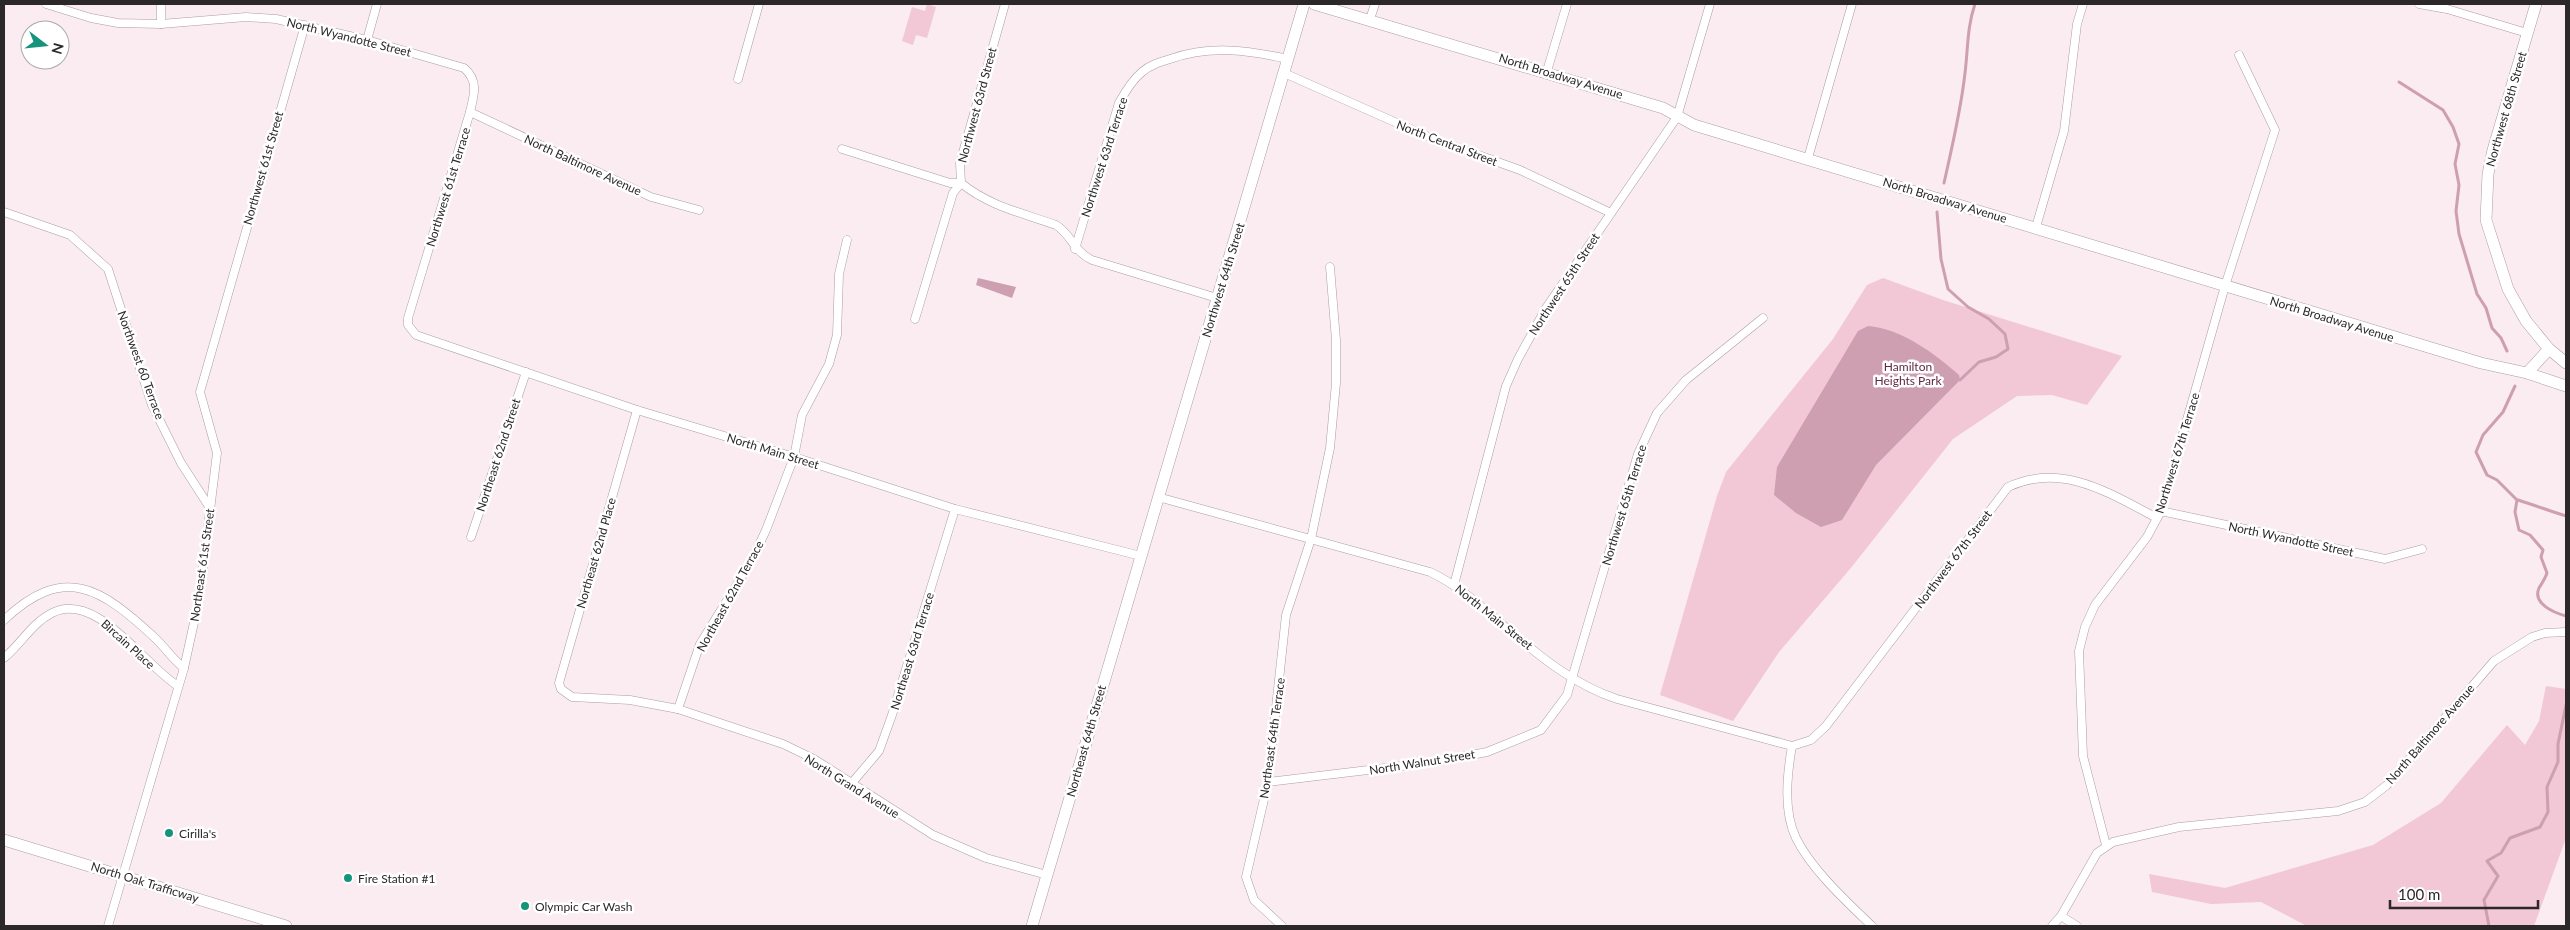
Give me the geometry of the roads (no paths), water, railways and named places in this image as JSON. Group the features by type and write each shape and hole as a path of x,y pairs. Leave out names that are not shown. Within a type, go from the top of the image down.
{"street":[{"name":"North Wyandotte Street","path":"46,4 91,18 118,23 161,24 246,17 305,24 443,61"},
{"path":"161,4 161,24"},
{"path":"367,40 377,4"},
{"path":"738,79 759,4"},
{"name":"Northwest 63rd Street","path":"915,319 953,193 961,183 960,163 1006,4"},
{"name":"Northwest 64th Street","path":"1141,556 1304,4"},
{"name":"North Broadway Avenue","path":"1314,4 1663,108 1694,125 2481,363 2527,373 2566,386"},
{"path":"1370,20 1374,4"},
{"path":"1547,72 1567,4"},
{"path":"1678,117 1710,4"},
{"path":"1808,158 1852,4"},
{"path":"2036,227 2064,131 2077,24 2083,4"},
{"path":"2419,4 2527,33"},
{"name":"Northwest 68th Street","path":"2536,4 2493,150 2488,174 2486,220 2508,289 2526,321 2549,349"},
{"name":"Northwest 61st Street","path":"222,312 305,24"},
{"name":"Northwest 63rd Terrace","path":"1075,249 1119,103 1127,88 1142,72 1172,58 1217,49 1252,51 1288,59"},
{"name":"Northwest 67th Terrace","path":"2106,845 2083,756 2079,651 2085,627 2095,605 2147,537 2159,515 2225,286 2275,130 2239,55"},
{"name":"Northwest 61st Terrace","path":"411,330 408,318 470,112 474,92 473,78 464,68 443,61"},
{"name":"North Central Street","path":"1284,74 1431,138 1520,170 1611,213"},
{"name":"North Baltimore Avenue","path":"470,112 651,197 699,210"},
{"name":"Northwest 65th Street","path":"1454,585 1506,386 1518,359 1546,308 1678,117"},
{"path":"842,149 950,183 961,183 991,203 1056,225 1063,230 1075,249 1084,256 1103,264 1217,298"},
{"name":"Northwest 60 Terrace","path":"4,213 70,235 108,269 152,405 181,463 210,508"},
{"name":"Northeast 62nd Terrace","path":"678,709 700,644 752,560 794,457 802,416 828,364 833,350 838,320 839,274 847,240"},
{"name":"Northeast 64th Terrace","path":"1282,926 1254,900 1246,877 1268,782 1286,615 1312,539 1325,480 1334,416 1336,340 1330,267"},
{"name":"Northeast 61st Street","path":"108,926 184,668 200,600 217,453 200,392 222,312"},
{"name":"Northwest 65th Terrace","path":"1573,679 1638,454 1657,413 1693,374 1763,318"},
{"name":"North Main Street","path":"411,330 416,334 637,410 794,457 955,509 1141,556"},
{"path":"2527,373 2549,349 2566,363"},
{"name":"Northeast 62nd Street","path":"471,538 526,372"},
{"name":"Northeast 62nd Place","path":"565,694 559,683 637,410"},
{"name":"Northwest 67th Street","path":"1792,746 1811,740 1826,726 2008,487 2036,477 2058,476 2102,490 2159,515"},
{"name":"North Main Street","path":"1158,497 1430,572 1454,585 1524,643 1573,679 1597,692 1792,746"},
{"name":"Northeast 63rd Terrace","path":"851,784 879,751 892,715 955,509"},
{"name":"North Wyandotte Street","path":"2159,515 2385,558 2422,549"},
{"name":"Northeast 64th Street","path":"1032,926 1141,556"},
{"name":"Bircain Place","path":"4,620 21,604 46,590 60,587 88,590 108,598 155,638 184,668"},
{"name":"Bircain Place","path":"4,658 35,625 52,613 64,609 85,610 102,620 169,681 178,686"},
{"name":"North Baltimore Avenue","path":"2106,845 2179,827 2338,811 2365,802 2387,784 2494,661 2532,637 2545,633 2566,632"},
{"name":"North Walnut Street","path":"1268,782 1419,765 1487,752 1541,730 1567,695 1573,679"},
{"name":"North Grand Avenue","path":"565,694 630,700 678,709 783,744 814,759 908,821 959,848 986,858 1047,875"},
{"path":"1792,746 1789,763 1788,797 1796,838 1829,884 1872,926"},
{"name":"North Oak Trafficway","path":"4,840 286,926"},
{"path":"2052,926 2060,916 2093,858 2106,845"},
{"path":"2060,916 2077,926"}],"waterway":[{"path":"1944,183 1961,101 1969,30 1975,4"},
{"path":"2399,82 2443,110 2453,127 2459,144 2455,164 2459,185 2456,211 2459,234 2477,294 2486,308 2492,328 2501,338 2507,351"},
{"path":"1937,212 1941,259 1948,289 1968,307 1989,319 2005,334 2008,349 1996,357 1979,362 1960,380"},
{"path":"2515,386 2503,412 2483,435 2476,452 2487,475 2497,480 2517,500 2515,512 2519,530 2530,535 2543,550 2541,557 2547,573 2539,588 2539,599 2546,607 2566,616"},
{"path":"2518,500 2566,516"},
{"path":"2489,926 2484,900 2498,876 2487,861 2501,853 2510,838 2540,827 2548,812 2547,787 2558,762 2558,744 2566,705"}],"place":[{"name":"Cirilla's","path":"169,833"},
{"name":"Fire Station #1","path":"348,878"},
{"name":"Olympic Car Wash","path":"525,906"}],"park label":[{"name":"Hamilton Heights Park","path":"1908,373"}]}
